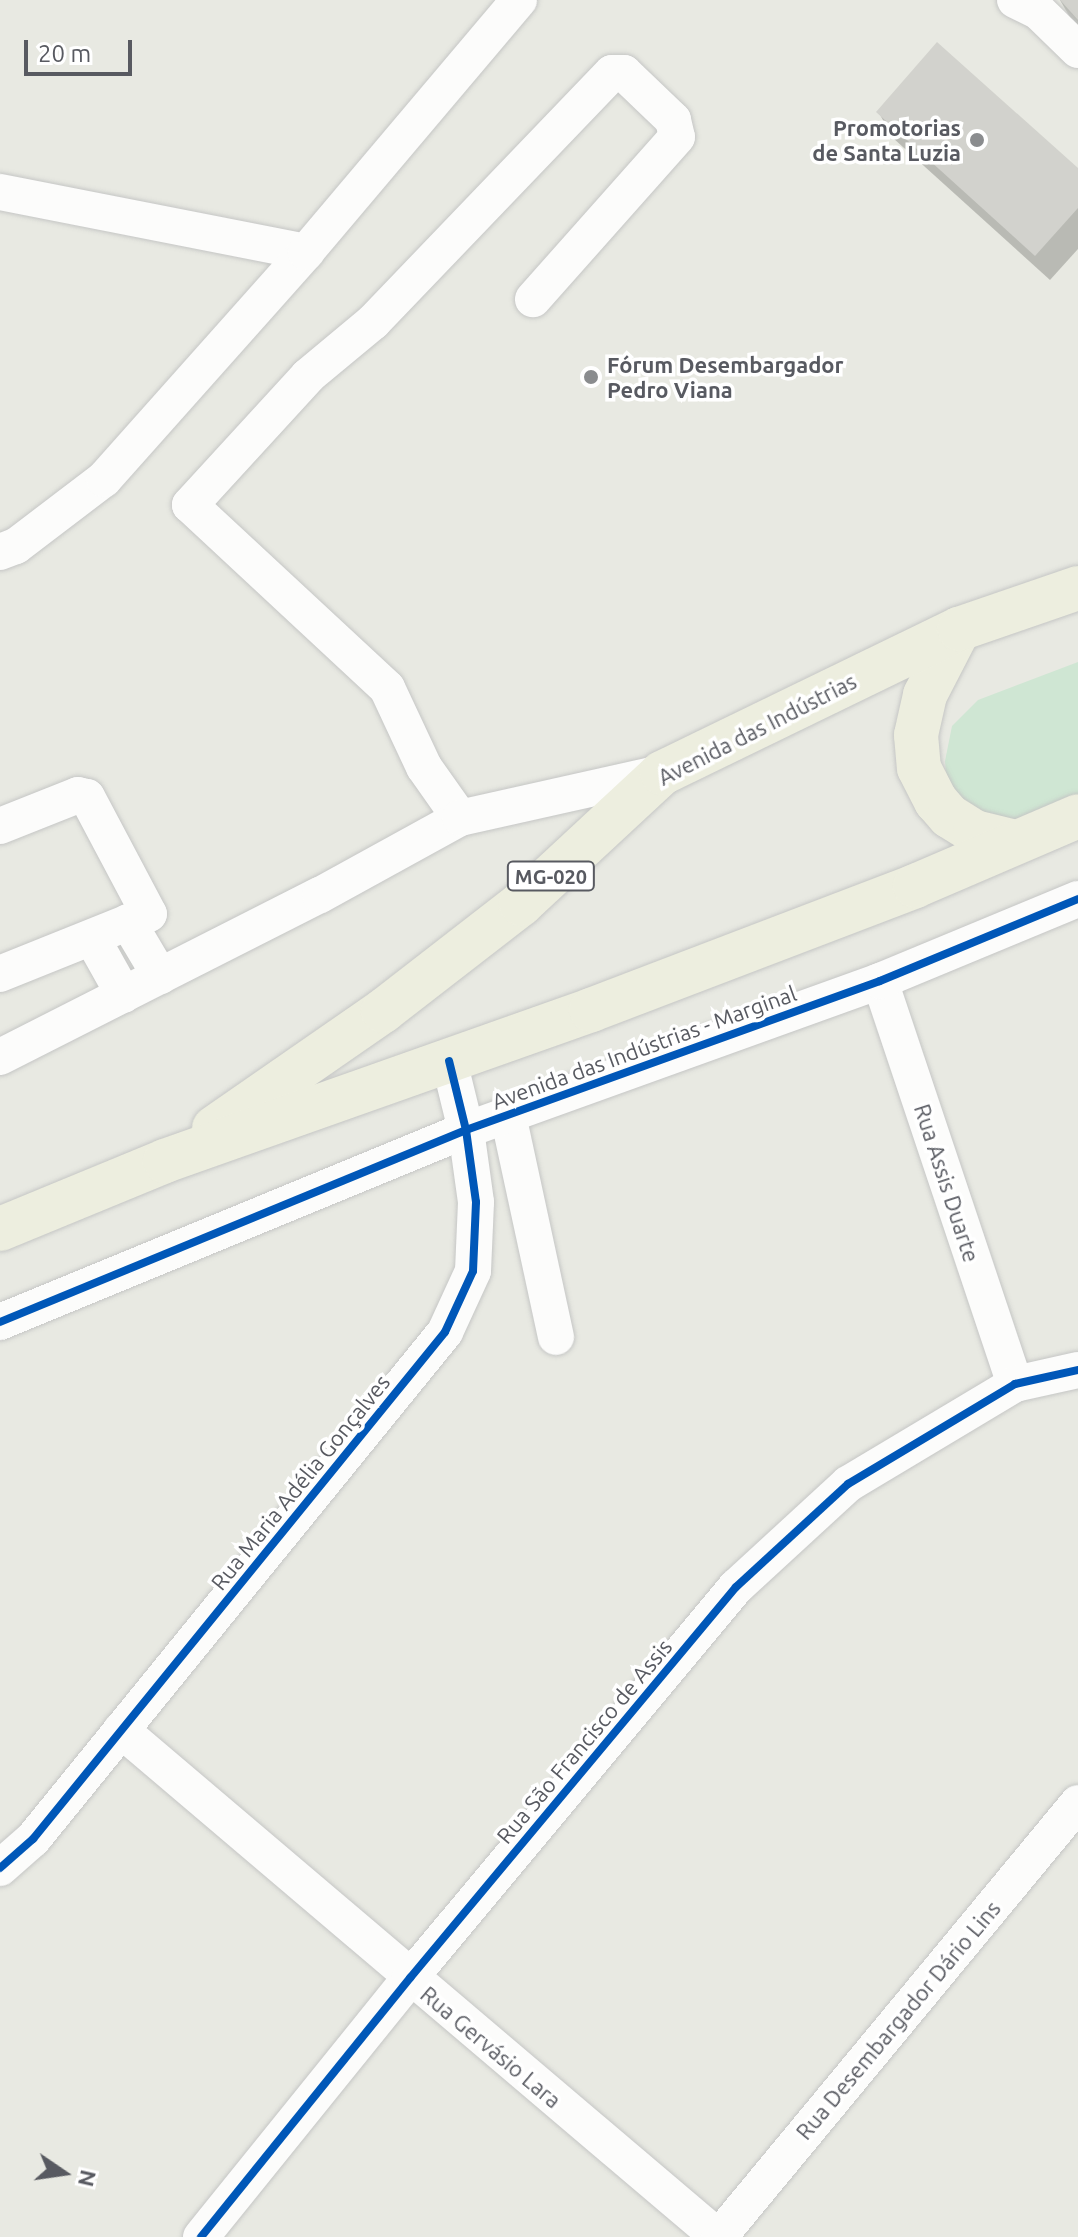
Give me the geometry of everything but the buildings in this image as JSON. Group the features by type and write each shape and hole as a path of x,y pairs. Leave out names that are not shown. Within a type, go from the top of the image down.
{"highway":[{"name":"Avenida das Indústrias","path":"165,1161 383,1011 521,904 662,773 959,629 1078,588"},
{"path":"959,629 925,695 916,735 919,768 936,801 949,816 975,832 1015,842"},
{"name":"Avenida das Indústrias","path":"0,1229 165,1161 449,1061 915,886 1078,816"}],"street":[{"path":"0,552 16,546 104,479 306,252 519,0"},
{"path":"1015,0 1038,11 1078,50"},
{"path":"460,818 424,767 387,688 190,505 308,376 373,322 612,73 624,73 673,120 677,137 533,299"},
{"path":"0,192 306,252"},
{"path":"0,1057 320,895 460,818 662,773"},
{"path":"0,826 78,795 87,797 149,914 0,974"},
{"name":"Avenida das Indústrias - Marginal","path":"0,1322 466,1130 880,981 1078,899"},
{"path":"128,922 160,976"},
{"path":"92,938 124,995"},
{"name":"Rua Assis Duarte","path":"880,981 1015,1384"},
{"name":"Rua Maria Adélia Gonçalves","path":"0,1868 33,1839 445,1332 473,1271 476,1202 466,1130 449,1061"},
{"path":"508,1115 556,1337"},
{"name":"Rua São Francisco de Assis","path":"201,2237 410,1978 736,1587 848,1484 1015,1384 1078,1370"},
{"name":"Rua Gervásio Lara","path":"121,1730 718,2237"},
{"name":"Rua Desembargador Dário Lins","path":"718,2237 1078,1803"}],"green space":[{"path":"1078,662 1078,807 1019,831 948,795 945,761 952,726 978,700"}],"cycle path":[{"path":"0,1322 466,1130 880,981 1078,899"},
{"path":"0,1868 33,1839 445,1332 473,1271 476,1202 466,1130 449,1061"},
{"path":"201,2237 410,1978 736,1587 848,1484 1015,1384 1078,1370"}],"place":[{"name":"Promotorias de Santa Luzia","path":"977,140"},
{"name":"Fórum Desembargador Pedro Viana","path":"591,377"}]}
